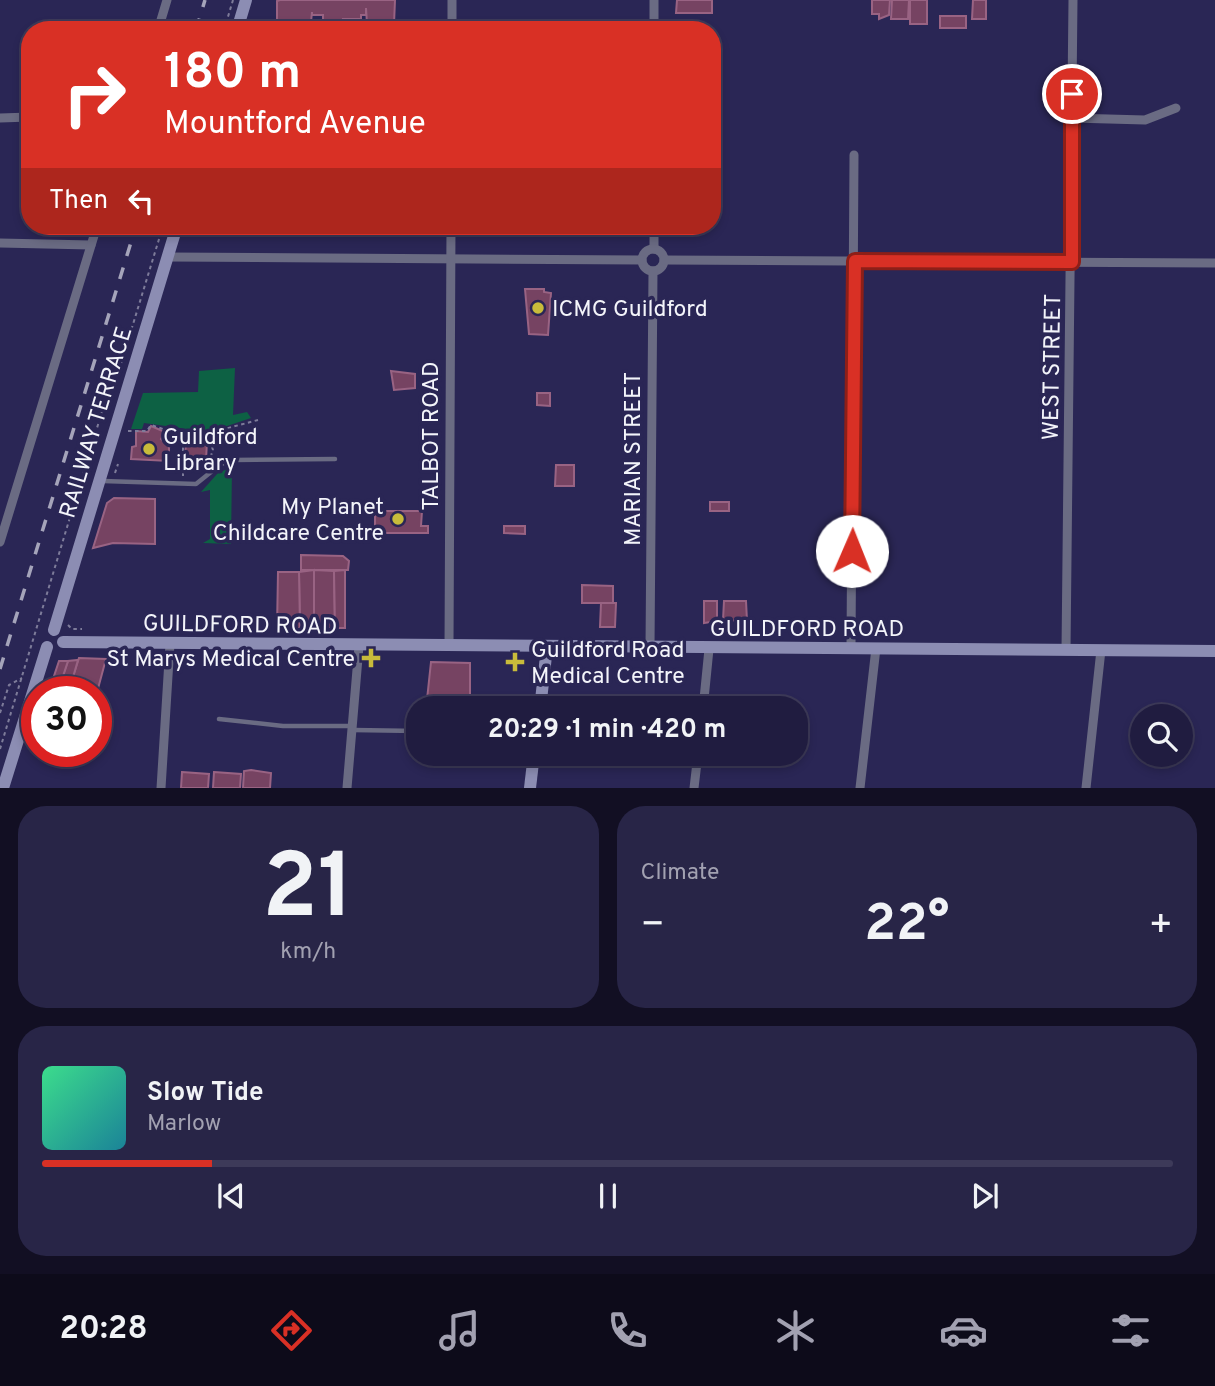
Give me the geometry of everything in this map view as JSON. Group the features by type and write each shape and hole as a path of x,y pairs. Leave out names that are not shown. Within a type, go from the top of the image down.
{"street":[{"path":"161,21 167,0"},
{"path":"240,21 246,0"},
{"path":"452,0 452,21"},
{"path":"654,0 654,21"},
{"name":"WEST STREET","path":"1066,650 1073,0"},
{"path":"1072,118 1145,120 1175,108"},
{"path":"0,118 21,117"},
{"path":"851,648 855,261 853,155"},
{"path":"0,542 94,235"},
{"name":"RAILWAY TERRACE","path":"54,630 174,235"},
{"name":"TALBOT ROAD","path":"449,646 452,235"},
{"path":"654,235 654,249"},
{"path":"0,243 91,245"},
{"path":"654,249 662,254 664,260 660,269 653,271 644,267 642,260 647,251 654,249"},
{"path":"168,257 642,260"},
{"path":"664,260 1215,263"},
{"name":"MARIAN STREET","path":"650,648 653,271"},
{"path":"3,788 47,648 44,636 54,630 60,633 63,642 55,649 47,648"},
{"name":"GUILDFORD ROAD","path":"63,642 1215,651"},
{"path":"161,788 170,643"},
{"path":"347,788 359,646"},
{"path":"541,696 547,647"},
{"path":"860,788 876,648"},
{"path":"704,696 709,649"},
{"path":"1086,788 1101,650"},
{"path":"530,788 533,766"},
{"path":"694,788 697,766"}],"lane":[{"path":"99,481 197,484 221,464 233,460 335,459"},
{"path":"219,719 283,726 406,730"}],"path":[{"path":"226,21 233,0"},
{"path":"23,676 44,613 110,385 116,380 160,235"},
{"path":"128,431 147,431 150,425 163,429 171,436 210,435 219,428 258,420"},
{"path":"183,465 209,461 213,450 210,435"},
{"path":"183,436 183,484"},
{"path":"0,713 9,685 21,679"},
{"path":"0,750 21,681"}],"green space":[{"path":"235,368 233,415 247,412 251,418 209,432 144,423 142,429 131,429 143,393 198,392 199,371"},
{"path":"232,467 231,544 203,543 210,539 210,490 201,492 218,473"}],"building":[{"path":"395,0 394,21 367,21 366,8 366,15 361,15 361,19 323,21 323,15 312,15 312,12 311,21 277,21 277,1"},
{"path":"677,0 712,0 712,13 676,13"},
{"path":"872,0 890,0 889,15 879,19 879,14 872,14"},
{"path":"892,0 909,0 908,19 891,19"},
{"path":"910,0 927,0 927,24 910,24"},
{"path":"973,0 986,0 986,19 972,19"},
{"path":"940,16 966,16 966,28 940,28"},
{"name":"ICMG Guildford","path":"525,289 544,289 544,292 551,293 548,335 529,334"},
{"path":"391,371 415,374 415,388 394,390"},
{"path":"537,393 550,393 550,406 537,405"},
{"path":"151,426 165,432 161,439 164,442 168,436 174,443 169,447 169,461 131,459 132,447 136,446 136,431 148,432"},
{"path":"186,440 207,440 206,461 185,461"},
{"path":"556,465 574,465 574,486 555,486"},
{"path":"114,498 155,499 155,544 113,543 93,548 107,503"},
{"path":"710,502 729,502 729,511 710,511"},
{"name":"My Planet Childcare Centre","path":"375,511 422,511 421,526 428,526 428,533 375,533"},
{"path":"504,526 525,526 525,534 504,533"},
{"path":"301,555 343,556 349,561 348,570 301,570"},
{"path":"314,570 334,571 335,628 314,628"},
{"path":"314,570 314,628 300,628 299,572"},
{"path":"345,570 345,628 335,628 334,571"},
{"path":"278,572 299,572 300,628 277,629"},
{"path":"582,585 613,586 613,603 582,603"},
{"path":"704,601 717,601 717,621 704,623"},
{"path":"724,601 746,601 747,621 723,620"},
{"path":"601,603 616,603 615,627 600,627"},
{"path":"79,658 106,659 101,676 73,676"},
{"path":"78,660 73,676 63,676 68,661"},
{"path":"59,661 68,661 63,676 54,676"},
{"path":"431,662 470,663 470,696 427,696"},
{"path":"244,771 271,773 270,788 243,788"},
{"path":"182,772 209,774 208,788 181,788"},
{"path":"214,772 241,774 240,788 213,788"}],"railway":[{"path":"199,21 205,0"},
{"path":"0,669 133,235"}],"place":[{"name":"ICMG Guildford","path":"538,308"},
{"name":"Guildford Library","path":"149,449"},
{"name":"My Planet Childcare Centre","path":"398,519"},
{"name":"St Marys Medical Centre","path":"371,658"},
{"name":"Guildford Road Medical Centre","path":"515,662"}],"route":[{"path":"852,551 855,261 1072,262 1072,94"}]}
